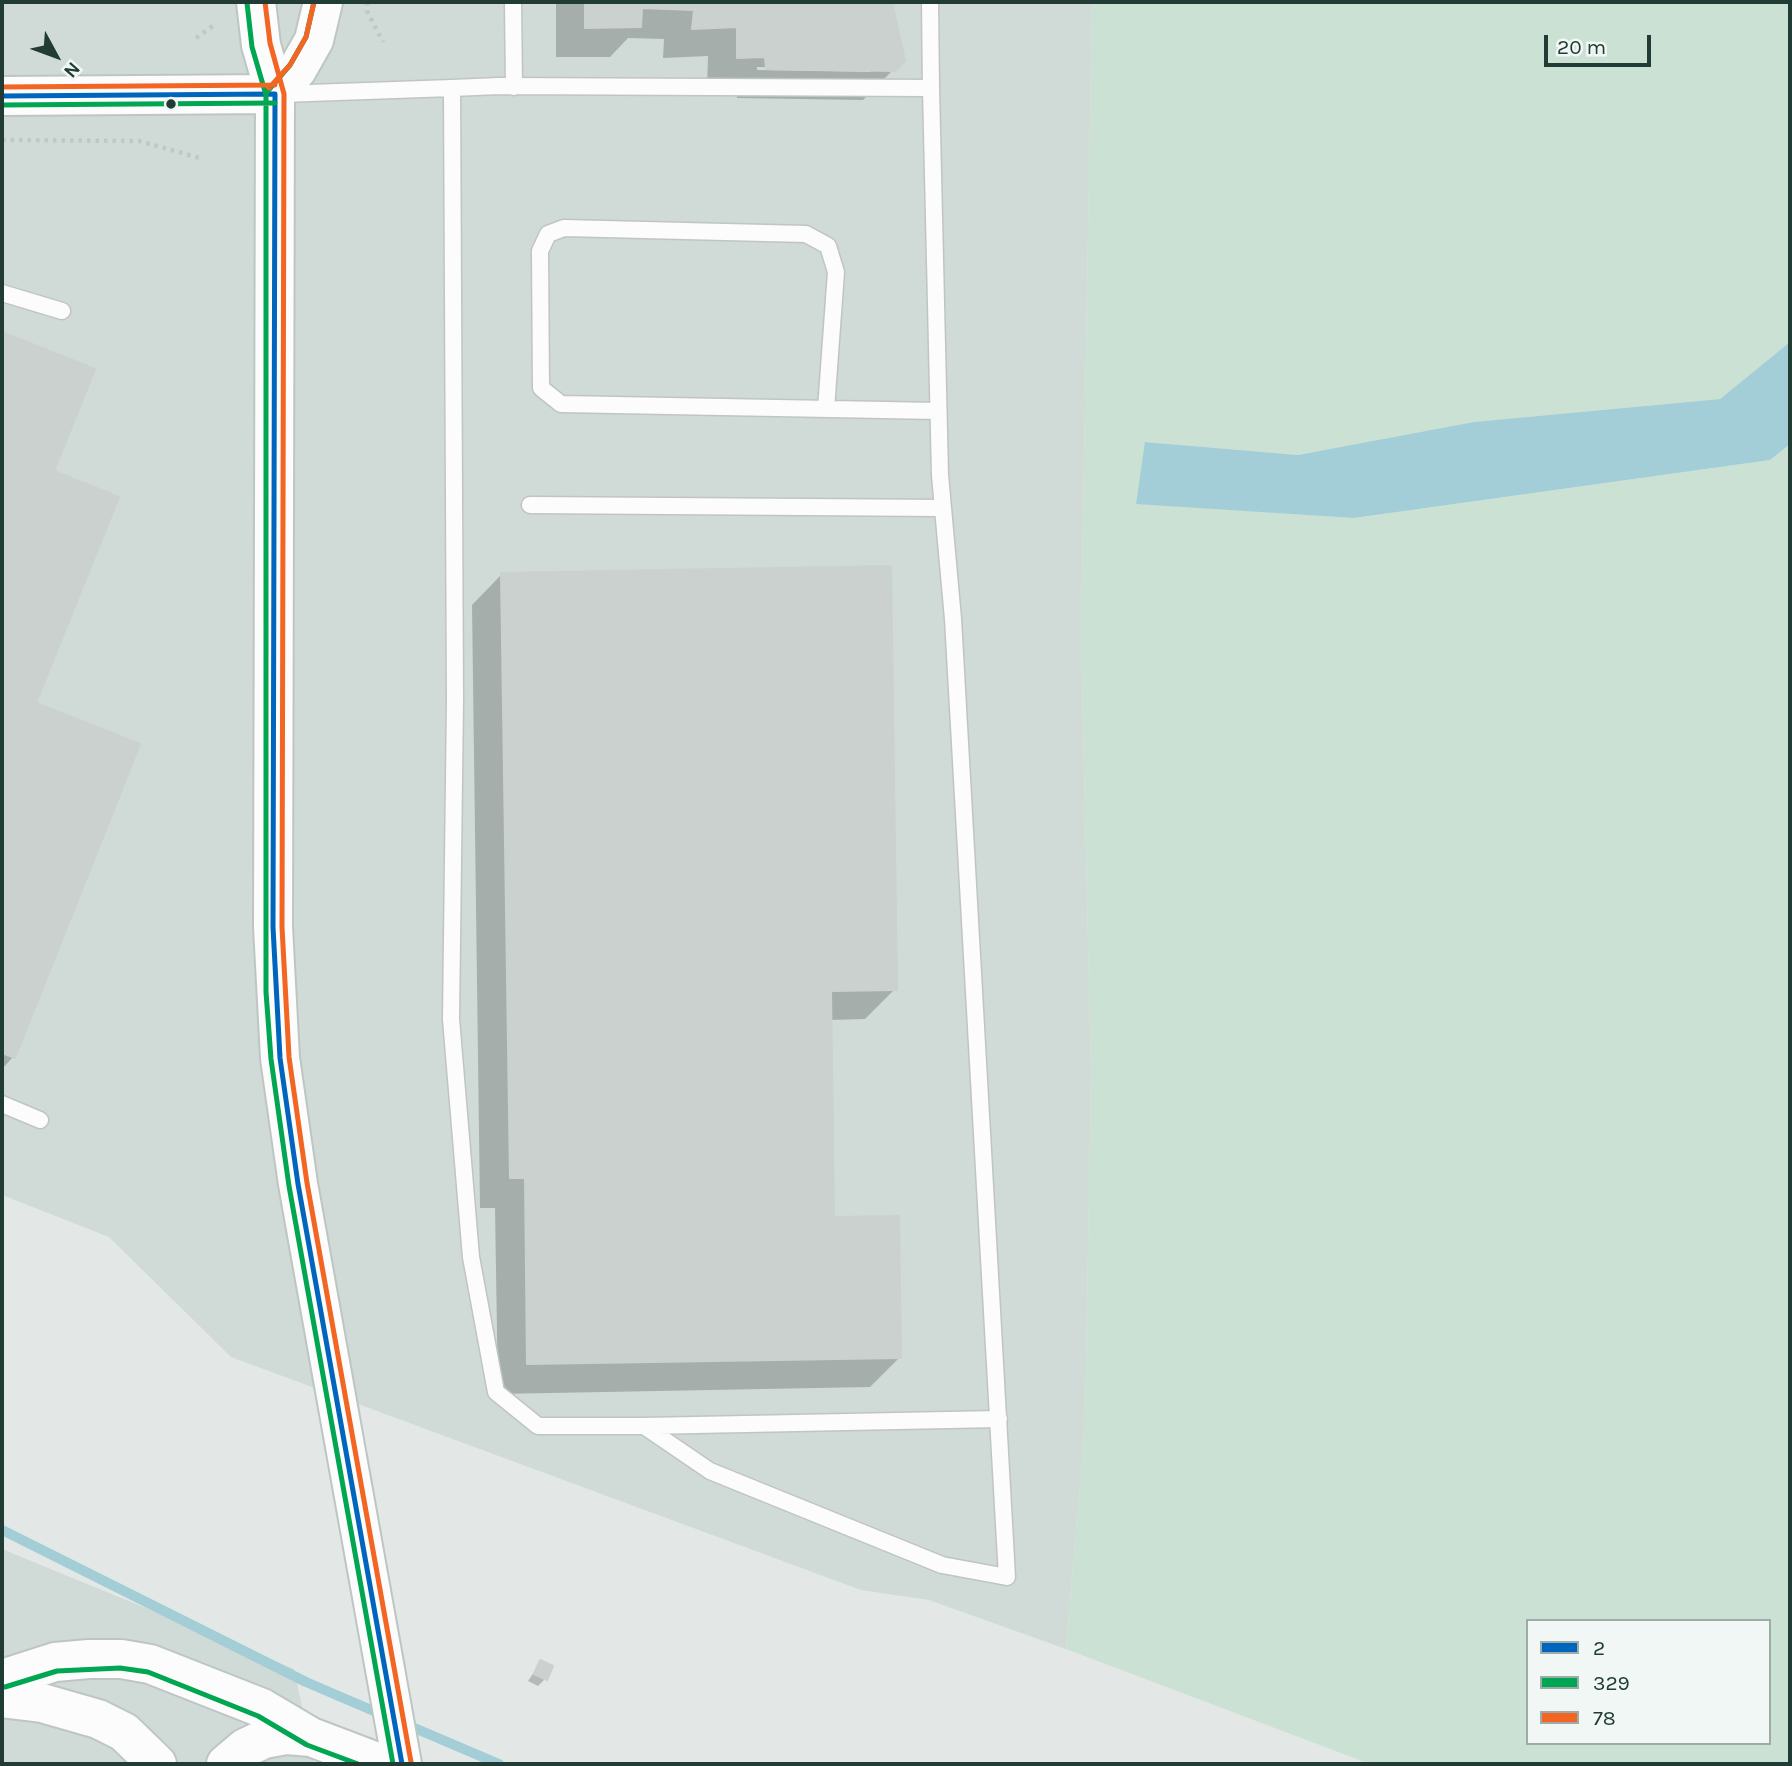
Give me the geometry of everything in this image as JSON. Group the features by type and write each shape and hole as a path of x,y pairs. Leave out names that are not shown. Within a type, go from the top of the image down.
{"main road":[{"path":"256,2 261,45 275,94 275,991 288,1121 402,1764"},
{"path":"2,96 275,94 296,69 314,40 324,2"},
{"path":"2,1679 55,1662 121,1659 192,1679 262,1708 311,1737 382,1764"},
{"path":"2,1698 42,1703 98,1719 124,1732 157,1764"},
{"path":"226,1764 245,1748 264,1739 286,1735 311,1737"}],"lane":[{"path":"513,2 514,87"},
{"path":"644,1426 710,1471 942,1565 1007,1577 953,619 938,411 930,2"},
{"path":"275,94 514,87 931,88"},
{"path":"453,88 455,700 451,1019 471,1257 496,1392 538,1426 999,1419"},
{"path":"826,409 836,272 828,246 806,234 564,229 548,234 540,251 541,388 561,404 826,409 938,411"},
{"path":"2,293 62,311"},
{"path":"530,505 943,508"},
{"path":"2,1104 40,1120"}],"path":[{"path":"367,2 367,11 383,42"},
{"path":"196,38 217,23"},
{"path":"2,140 139,141 203,159"}],"shaded area":[{"path":"2,2 1092,2 1081,636 1091,1073 1085,1424 1066,1649 929,1600 861,1590 231,1357 109,1237 2,1195"},
{"path":"2,1549 294,1669 314,1764 2,1764"}],"green space":[{"path":"1092,2 1790,2 1790,342 1720,399 1475,422 1298,455 1146,442 1136,503 1354,518 1770,460 1790,444 1790,1764 1370,1764 1066,1649 1085,1424 1091,1073 1081,636"}],"water":[{"path":"1790,342 1790,444 1770,460 1354,518 1136,504 1145,442 1298,455 1474,422 1720,399"}],"building":[{"path":"585,2 892,2 905,61 895,71 766,69 765,57 737,58 737,27 692,29 694,10 642,8 641,27 585,28"},
{"path":"2,332 95,369 54,471 119,497 36,703 140,744 15,1058 2,1053"},
{"path":"891,566 897,990 831,991 834,1217 899,1216 901,1358 527,1364 525,1178 510,1178 501,573"},
{"path":"540,1660 553,1666 547,1680 534,1674"}],"waterway":[{"path":"2,1530 306,1682 383,1715"},
{"path":"405,1724 499,1764"}],"transit line":[{"name":"78","path":"265,2 270,43 284,94 282,927 289,1057 307,1183 411,1762"},
{"name":"329","path":"314,2 306,37 290,65 266,93 266,992 271,1059 289,1186 393,1764"},
{"name":"78","path":"269,88 290,65 306,37 314,2"},
{"name":"329","path":"247,3 252,47 266,95 266,134"},
{"name":"78","path":"2,87 275,85"},
{"name":"2","path":"275,94 273,927 280,1058 298,1184 402,1764"},
{"name":"2","path":"2,96 275,94"},
{"name":"329","path":"2,105 275,103"},
{"name":"329","path":"5,1687 57,1671 120,1668 148,1672 258,1716 307,1745 358,1764"}]}
